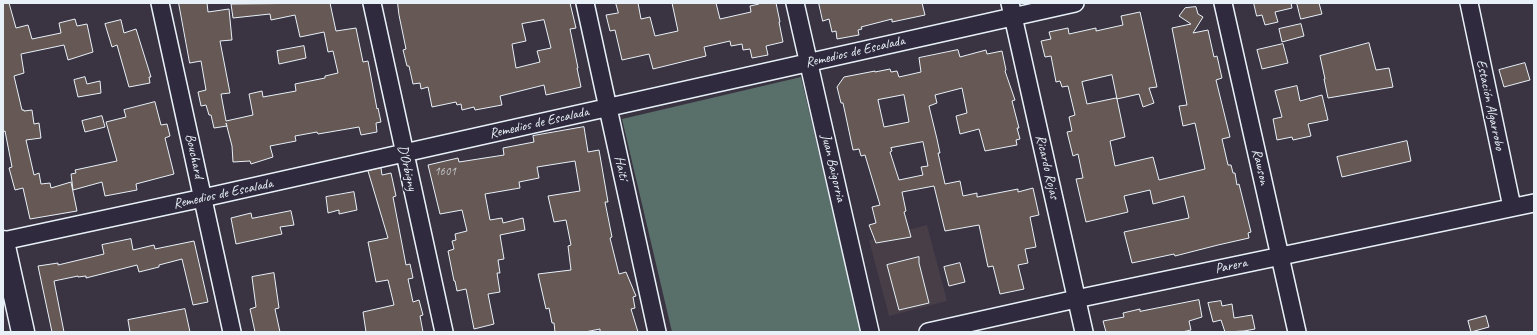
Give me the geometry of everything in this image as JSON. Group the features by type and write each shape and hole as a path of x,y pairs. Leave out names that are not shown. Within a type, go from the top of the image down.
{"main road":[{"path":"3,241 24,332"}],"street":[{"name":"Bouchard","path":"160,3 232,332"},
{"name":"D'Orbigny","path":"372,3 444,332"},
{"name":"Haití","path":"585,3 657,332"},
{"name":"Juan Baigorria","path":"795,3 870,332"},
{"name":"Remedios de Escalada","path":"3,241 809,63 1011,10 1075,3"},
{"name":"Rawson","path":"1223,3 1297,332"},
{"name":"Estación Algarrobo","path":"1469,3 1512,207"},
{"name":"Ricardo Rojas","path":"1011,10 1084,332"},
{"name":"Parera","path":"928,332 1076,298 1534,203"}],"shaded area":[{"path":"927,225 947,301 889,316 869,240"}],"green space":[{"path":"801,77 861,332 672,332 622,119"}],"building":[{"path":"3,3 9,3 16,28 28,25 32,39 61,33 59,23 75,19 77,26 87,24 93,52 68,60 64,45 21,54 24,73 14,76 22,110 32,110 34,124 39,123 41,138 26,140 34,175 39,173 41,184 50,183 51,188 71,182 77,211 30,219 23,188 15,190 9,168 12,167 5,131 3,132"},
{"path":"179,3 207,3 208,12 229,9 232,40 220,41 230,93 221,94 226,121 253,115 249,94 262,91 263,97 296,91 295,84 325,78 325,76 338,73 333,51 328,52 324,32 300,37 295,15 271,20 270,14 233,18 231,4 330,3 336,31 356,28 363,62 368,61 377,109 378,108 381,122 376,123 377,132 361,135 359,127 318,134 317,132 295,136 296,141 270,146 273,157 251,164 250,161 233,162 232,146 227,126 214,128 211,115 209,115 206,105 201,106 198,92 206,90 201,61 190,63"},
{"path":"398,3 570,3 576,28 570,29 581,87 546,95 544,85 500,96 502,105 475,110 474,107 462,110 461,104 457,105 456,102 432,107 428,87 421,89 420,83 413,84 409,66 407,66 403,50 406,49","holes":["544,20 551,48 537,51 540,62 516,68 512,44 526,41 522,24"]},
{"path":"616,3 638,3 641,19 650,17 655,36 678,31 672,3 716,3 720,19 751,12 750,6 759,4 758,3 776,3 783,42 766,46 768,55 752,58 750,49 743,50 742,44 731,46 730,41 704,47 706,56 653,69 649,54 622,60 615,30 610,31 606,15 618,13"},
{"path":"819,3 922,3 925,15 892,22 892,19 861,27 862,29 858,30 859,35 837,39 836,31 832,32 829,19 823,21"},
{"path":"1254,3 1291,3 1292,8 1275,12 1278,22 1265,25 1262,15 1257,16"},
{"path":"1297,3 1319,3 1322,14 1301,19"},
{"path":"1196,7 1198,14 1203,17 1193,33 1208,30 1214,57 1217,56 1222,78 1216,80 1230,137 1222,139 1228,165 1231,165 1233,173 1235,173 1237,185 1239,184 1251,232 1248,233 1249,238 1175,256 1174,254 1132,263 1124,232 1189,218 1184,196 1153,204 1150,190 1124,196 1128,212 1086,222 1076,179 1083,178 1078,154 1073,156 1067,132 1072,131 1069,117 1075,115 1068,86 1062,87 1060,81 1056,82 1051,56 1045,57 1041,41 1051,39 1049,32 1068,28 1069,34 1096,28 1096,31 1123,25 1121,16 1140,12 1157,87 1149,88 1154,103 1143,107 1139,94 1117,99 1125,137 1110,141 1115,166 1153,157 1159,180 1205,169 1195,123 1183,126 1179,106 1187,105 1172,28 1191,24 1179,16 1185,8","holes":["1112,75 1117,99 1087,104 1082,82"]},
{"path":"121,20 124,33 136,29 151,77 149,77 150,83 129,87 117,45 112,47 105,24"},
{"path":"1301,24 1304,36 1282,42 1279,29"},
{"path":"1369,43 1376,70 1389,68 1393,87 1328,98 1320,56"},
{"path":"1283,44 1288,63 1262,69 1257,50"},
{"path":"304,46 306,58 279,64 277,51"},
{"path":"958,50 960,57 986,50 987,54 1002,51 1005,71 1015,100 1012,101 1019,128 1017,128 1020,139 1016,140 1017,145 985,151 979,129 960,134 956,116 967,113 962,88 935,95 937,103 929,106 940,153 938,153 945,184 960,181 963,196 977,193 977,197 1018,189 1018,192 1033,188 1039,215 1030,217 1036,247 1025,249 1028,263 1018,265 1024,289 1000,294 993,266 988,267 979,225 945,231 934,186 902,192 906,211 904,212 911,237 876,243 869,225 876,223 872,207 880,205 865,155 861,156 859,149 853,150 843,103 841,103 837,87 844,77 875,71 890,69 891,72 897,71 899,77 921,72 919,58","holes":["904,95 909,122 884,127 878,100","923,142 928,166 921,167 923,175 899,180 890,152 892,151 891,148"]},
{"path":"1525,63 1530,80 1504,87 1499,70"},
{"path":"85,77 87,84 100,81 101,93 78,97 74,80"},
{"path":"1297,86 1300,101 1322,95 1328,120 1308,124 1311,136 1293,140 1292,137 1277,140 1273,119 1282,117 1275,91"},
{"path":"155,102 161,125 167,124 170,136 165,138 174,174 136,184 137,190 105,196 102,182 73,190 71,174 76,173 75,170 117,161 106,122 126,117 124,110"},
{"path":"102,116 105,127 85,132 82,121"},
{"path":"584,127 588,152 599,150 608,202 605,202 612,237 610,238 619,274 626,272 636,296 633,297 635,308 631,309 638,332 600,332 600,329 585,332 555,332 554,323 552,323 549,308 546,309 538,274 571,270 568,246 571,245 566,220 554,222 548,196 580,191 575,161 537,167 539,178 519,182 520,188 485,194 490,220 502,218 503,223 523,218 525,230 500,235 504,259 498,260 500,273 497,273 500,292 488,294 494,324 474,329 466,289 457,291 448,251 454,249 452,241 456,240 455,234 467,231 462,210 440,214 428,165 458,158 459,162 504,155 503,148 534,142 533,136"},
{"path":"1407,141 1411,161 1342,177 1337,157"},
{"path":"381,168 382,175 391,173 396,196 393,197 406,265 410,264 413,278 408,279 413,302 419,300 423,315 420,316 423,332 366,332 363,312 394,305 388,280 376,282 368,242 388,238 368,171"},
{"path":"354,192 357,210 339,214 339,210 328,213 326,197"},
{"path":"291,211 294,225 280,227 282,234 236,244 231,218 251,213 252,218"},
{"path":"131,239 133,250 154,245 155,249 194,241 208,302 193,305 182,259 139,272 137,265 86,278 86,276 78,276 54,281 64,332 52,332 38,266 58,263 58,265 104,254 102,245"},
{"path":"919,257 919,263 929,303 899,310 887,265"},
{"path":"960,263 965,282 949,286 944,267"},
{"path":"274,273 279,308 275,309 280,332 255,332 250,309 256,307 252,277"},
{"path":"1199,300 1202,317 1189,321 1191,330 1182,332 1106,332 1103,321 1124,317 1123,313"},
{"path":"1221,301 1222,306 1232,304 1234,318 1252,315 1255,329 1225,332 1221,320 1213,322 1208,303"},
{"path":"185,309 190,332 130,332 128,320"},
{"path":"1486,316 1489,327 1471,332 1468,321"}]}
